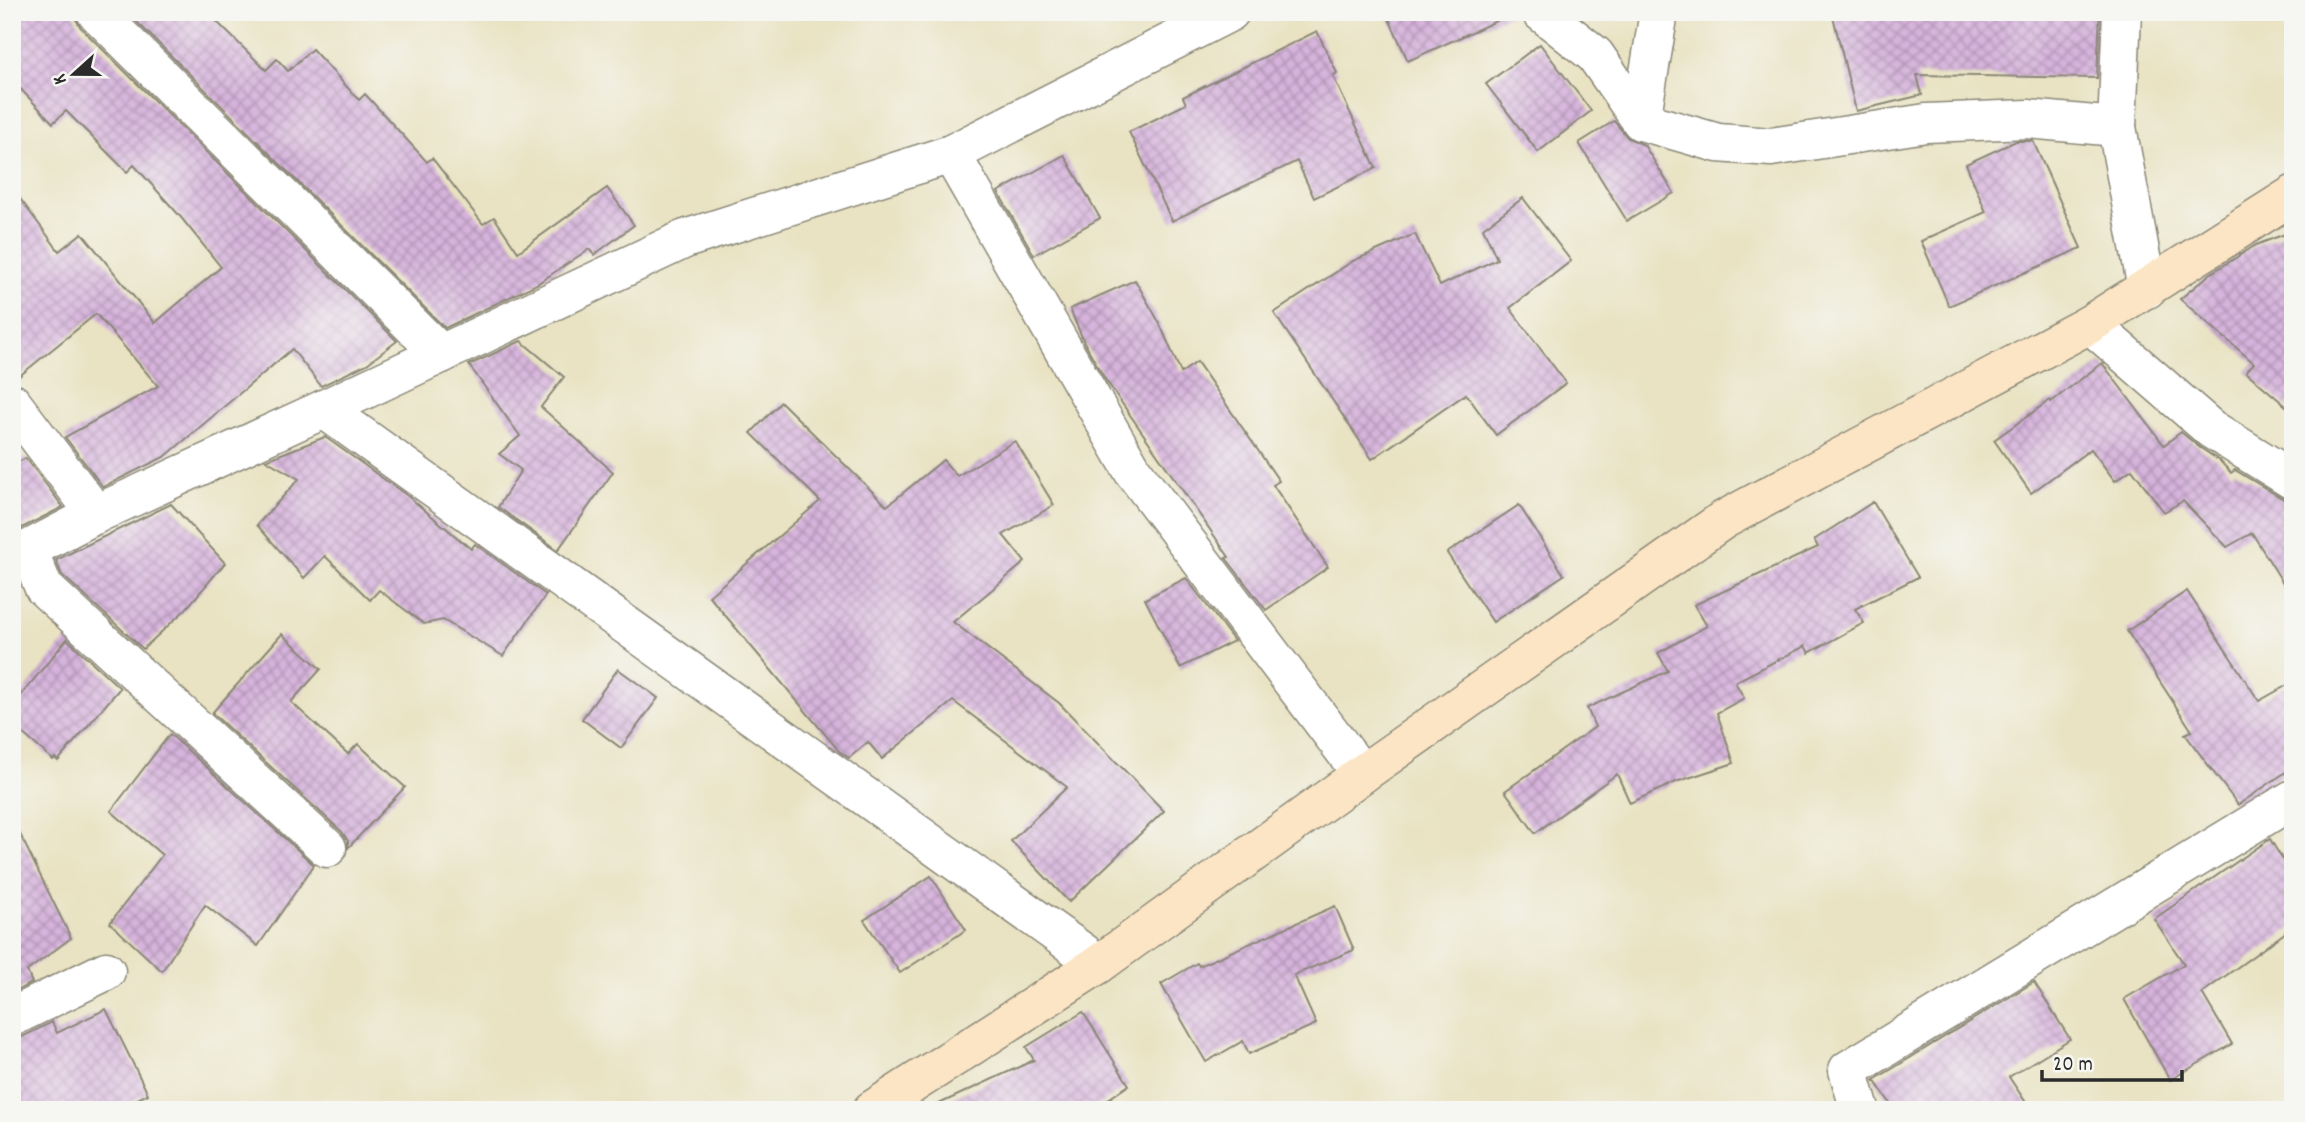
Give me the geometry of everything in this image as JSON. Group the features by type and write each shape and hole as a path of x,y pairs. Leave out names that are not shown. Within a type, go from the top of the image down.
{"main road":[{"path":"872,1110 1099,964 1362,774 1723,520 2090,324 2293,195"}],"street":[{"path":"96,12 441,354"},
{"path":"327,848 44,588 20,554 96,514 685,239 951,154 1230,12"},
{"path":"1541,12 1595,55 1641,121 1718,143 1771,147 1926,123 2028,119 2117,127"},
{"path":"1641,121 1659,12"},
{"path":"2122,12 2117,127 2147,289"},
{"path":"951,154 1133,471 1362,774"},
{"path":"2090,324 2211,429 2293,480"},
{"path":"12,403 96,514"},
{"path":"324,409 1099,964"},
{"path":"1860,1110 1847,1070 2293,799"},
{"path":"12,1017 106,971"}],"building":[{"path":"12,12 75,12 75,18 81,28 397,341 367,364 321,386 292,349 166,456 103,487 65,437 158,386 96,314 12,382 12,188 59,251 82,233 155,323 221,267 134,165 127,172 66,111 53,123 12,80"},
{"path":"127,12 207,12 266,70 277,59 288,71 312,49 359,100 365,94 427,162 432,158 483,224 494,217 518,252 607,188 634,225 594,255 589,249 537,284 445,328"},
{"path":"1386,12 1516,12 1408,61"},
{"path":"1832,12 2100,12 2097,78 1917,75 1922,95 1856,111"},
{"path":"1317,31 1337,73 1333,76 1376,168 1314,198 1297,161 1172,221 1129,132 1186,104 1183,97"},
{"path":"1540,44 1591,111 1538,152 1486,84"},
{"path":"1614,121 1628,138 1644,145 1674,193 1627,221 1579,143"},
{"path":"2016,141 2033,141 2081,248 1949,306 1921,241 1986,212 1966,164"},
{"path":"1064,155 1100,218 1034,255 998,192"},
{"path":"1523,198 1571,261 1510,308 1566,383 1496,435 1466,394 1372,459 1274,313 1353,261 1415,234 1440,286 1497,259 1483,228"},
{"path":"2293,231 2293,412 2246,372 2254,363 2180,299 2210,274 2256,245"},
{"path":"1135,280 1159,322 1181,373 1197,362 1279,481 1273,485 1328,567 1266,610 1226,558 1229,557 1105,379 1084,342 1070,309"},
{"path":"521,341 564,377 541,407 613,472 558,550 498,507 521,470 499,454 520,436 469,365"},
{"path":"2102,363 2164,445 2181,432 2220,461 2231,473 2235,470 2283,499 2293,509 2293,599 2252,533 2227,547 2183,501 2164,512 2132,469 2115,481 2091,449 2031,493 1994,440 2050,400 2051,402"},
{"path":"781,402 887,506 943,460 957,476 1015,441 1054,505 1003,535 1025,562 953,622 1059,703 1164,811 1069,902 1011,841 1067,787 953,701 882,759 868,742 849,758 839,751 709,596 820,501 751,433"},
{"path":"325,437 409,497 471,549 475,544 546,595 503,656 443,620 424,624 379,590 370,600 325,556 304,578 257,525 299,479 266,460"},
{"path":"26,458 63,507 12,533 12,465"},
{"path":"1873,502 1918,577 1855,609 1864,623 1809,653 1805,646 1735,682 1744,698 1717,713 1734,763 1676,782 1630,803 1617,774 1535,833 1505,791 1595,727 1587,708 1668,671 1658,653 1707,626 1694,605 1818,547 1814,540"},
{"path":"171,504 225,563 185,610 143,649 62,575 56,560"},
{"path":"1519,505 1564,575 1493,622 1447,553"},
{"path":"1186,578 1234,641 1180,668 1145,599"},
{"path":"2187,591 2259,701 2293,682 2293,767 2238,805 2185,734 2192,731 2127,631"},
{"path":"282,634 321,669 291,702 348,754 358,744 405,787 348,848 348,841 342,832 212,713"},
{"path":"67,639 120,688 58,761 55,758 53,760 12,724 12,706"},
{"path":"618,669 658,698 621,748 582,719"},
{"path":"170,734 314,865 258,946 205,905 162,971 110,923 162,855 111,811"},
{"path":"12,818 71,938 27,971 32,983 12,993"},
{"path":"2270,839 2293,877 2293,927 2202,993 2232,1044 2170,1080 2124,999 2184,964 2154,919"},
{"path":"931,876 966,930 900,973 864,920"},
{"path":"1335,906 1354,950 1294,975 1316,1024 1249,1054 1243,1041 1206,1062 1161,984 1197,963 1199,966"},
{"path":"2034,982 2070,1039 2009,1077 2031,1110 1895,1110 1874,1080"},
{"path":"106,1009 148,1094 115,1110 12,1110 12,1039 52,1022 57,1033"},
{"path":"1083,1012 1129,1085 1092,1110 926,1110 1034,1060 1026,1047"}]}
